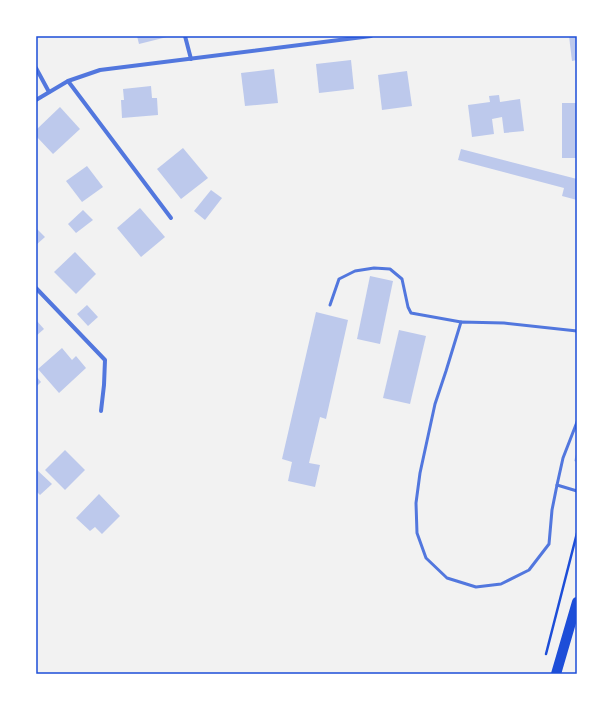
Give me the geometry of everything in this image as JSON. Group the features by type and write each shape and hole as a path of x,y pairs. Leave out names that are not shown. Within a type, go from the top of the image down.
{"main road":[{"path":"556,674 577,602"}],"street":[{"path":"185,36 191,59"},
{"path":"36,100 68,81 100,70 371,36"},
{"path":"36,68 49,92"},
{"path":"68,81 171,218"},
{"path":"36,288 105,360 101,411"}],"lane":[{"path":"330,305 340,278 355,271 374,268 390,269 402,279 408,307 411,313 461,322 504,323 577,331"},
{"path":"461,322 435,404 420,473 416,502 417,533 426,558 447,578 476,587 501,584 529,570 550,544 552,510 557,485 563,458 577,422"},
{"path":"557,485 577,491"}],"path":[{"path":"546,656 577,533"}],"building":[{"path":"137,36 167,36 167,37 139,44"},
{"path":"569,36 577,36 577,60 572,61"},
{"path":"351,60 354,89 319,93 316,64"},
{"path":"274,69 278,103 245,106 241,73"},
{"path":"407,71 412,106 382,110 378,75"},
{"path":"151,86 152,98 157,98 158,115 122,118 121,100 124,100 123,89"},
{"path":"499,95 500,102 520,99 524,131 504,133 502,117 492,119 494,134 472,137 468,105 490,102 489,96"},
{"path":"562,103 577,103 577,158 562,158"},
{"path":"60,107 80,129 53,154 36,136 36,130"},
{"path":"183,148 208,178 181,199 157,169"},
{"path":"461,149 577,179 577,200 562,196 564,188 458,160"},
{"path":"87,166 103,187 82,202 66,181"},
{"path":"211,190 222,198 205,220 194,211"},
{"path":"140,208 165,237 141,257 117,228"},
{"path":"83,210 93,220 76,233 68,224"},
{"path":"36,228 45,237 36,245"},
{"path":"75,252 96,274 76,294 54,272"},
{"path":"370,276 393,281 380,344 357,339"},
{"path":"87,305 98,317 88,326 77,314"},
{"path":"316,312 348,320 326,419 320,417 309,463 320,465 315,487 288,481 292,462 282,459"},
{"path":"36,320 44,329 36,336"},
{"path":"399,330 426,336 410,404 383,398"},
{"path":"62,348 72,360 76,356 86,368 59,393 38,369"},
{"path":"36,376 41,382 36,387"},
{"path":"65,450 85,470 65,490 45,470"},
{"path":"577,451 577,462 574,461"},
{"path":"36,469 52,484 40,495 36,491"},
{"path":"99,494 120,516 102,534 95,527 90,531 76,518"}]}
